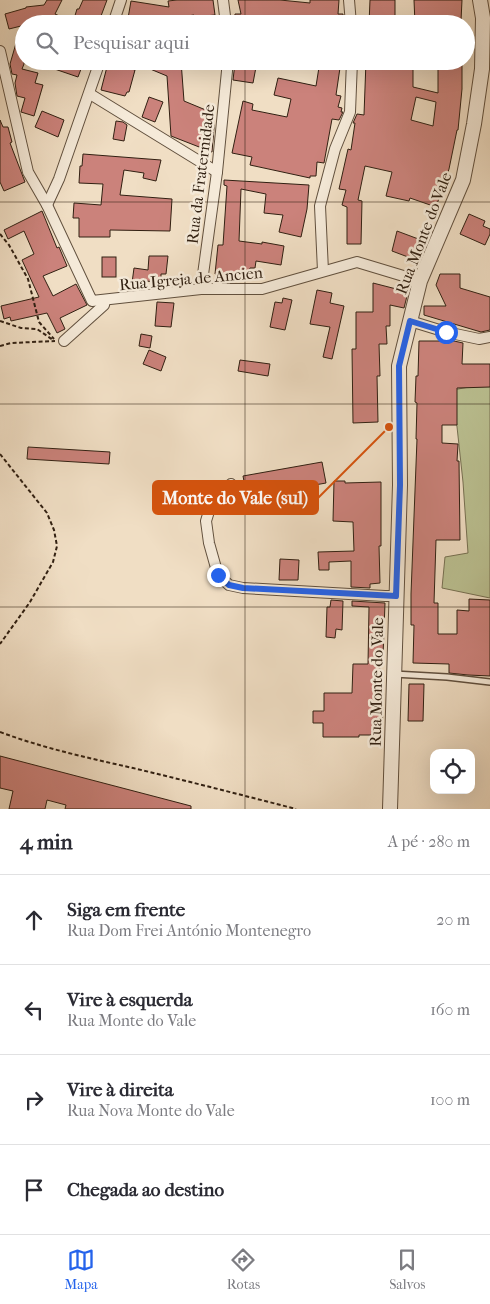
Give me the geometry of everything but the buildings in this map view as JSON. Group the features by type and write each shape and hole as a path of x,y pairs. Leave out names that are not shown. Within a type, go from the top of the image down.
{"street":[{"path":"116,15 121,0"},
{"path":"223,0 225,15"},
{"path":"349,0 350,15"},
{"name":"Rua Monte do Vale","path":"390,809 400,485 399,366 420,281 463,180 486,70 484,18 480,0"},
{"path":"0,51 28,172 47,205 92,301 105,300"},
{"path":"47,205 59,179 97,70"},
{"name":"Rua da Fraternidade","path":"201,289 217,172 227,70"},
{"path":"323,271 320,206 335,149 350,112 352,70"},
{"path":"90,94 217,172"},
{"name":"Rua Igreja de Ancien","path":"60,341 104,304 105,300 201,289 262,289 357,262 420,281"},
{"path":"410,321 446,332 479,339 490,337"},
{"path":"231,484 210,508 206,521 209,543 218,575 229,585 243,588 396,596"}],"lane":[{"path":"394,674 490,682"}],"path":[{"path":"0,234 28,280 39,322 60,341"},
{"path":"0,320 21,328 36,329 60,341"},
{"path":"0,346 11,343 60,341"},
{"path":"0,454 47,513 54,530 57,546 53,562 30,602 0,644"},
{"path":"0,732 82,756 296,809"}],"green space":[{"path":"490,383 490,598 442,588 445,557 468,553 463,482 453,390"}],"place":[{"name":"Monte do Vale (sul)","path":"389,427"}],"route":[{"path":"218,575 229,585 243,588 396,596 400,485 399,366 410,321 446,332"}]}
